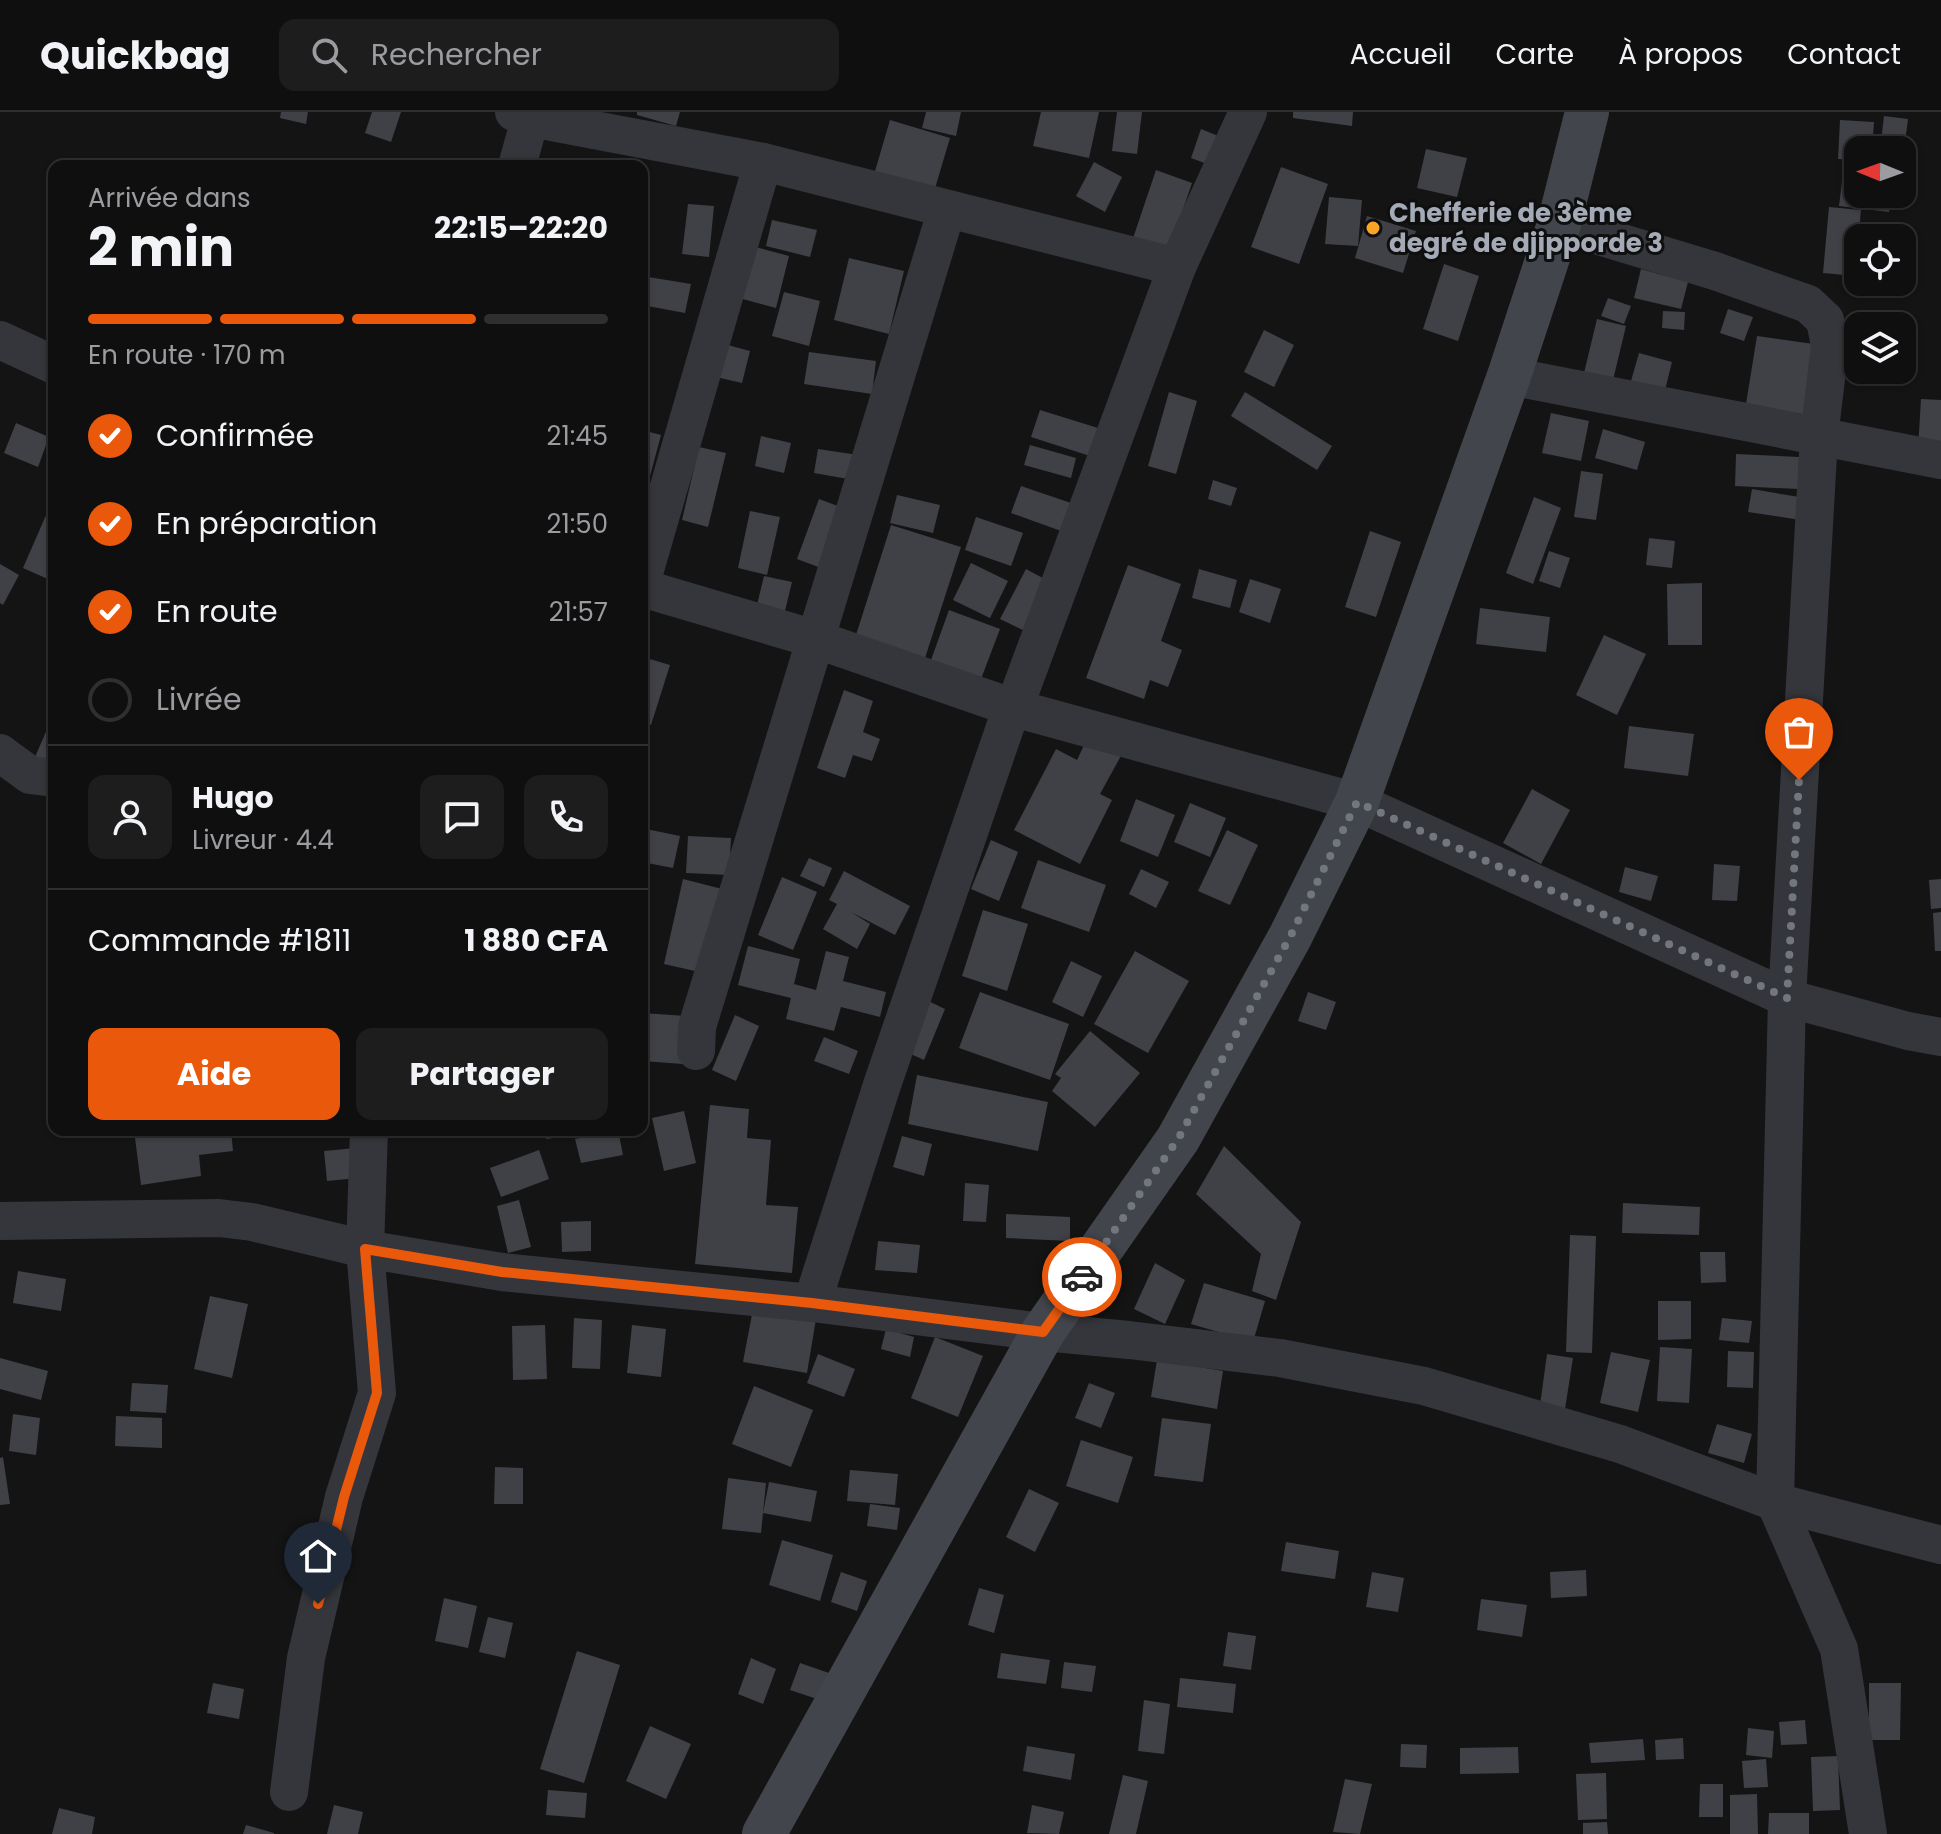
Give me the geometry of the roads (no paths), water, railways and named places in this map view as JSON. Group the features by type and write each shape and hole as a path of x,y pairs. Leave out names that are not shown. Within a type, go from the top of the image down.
{"street":[{"path":"812,1303 882,1085 1013,707 1177,267 1248,112"},
{"path":"764,1834 1043,1332 1178,1139 1290,937 1357,802 1509,376 1559,224 1587,112"},
{"path":"518,160 526,114 763,162 1177,267"},
{"path":"648,559 763,162"},
{"path":"696,1051 697,1027 947,209"},
{"path":"1559,224 1715,271 1808,304 1825,320 1830,346 1819,437 1787,998 1775,1502 1839,1649 1868,1834"},
{"path":"0,340 48,362"},
{"path":"1509,376 1941,460"},
{"path":"648,590 815,639 1013,707 1357,802 1787,998 1941,1037"},
{"path":"0,753 30,775 48,777"},
{"path":"289,1792 306,1658 344,1497 377,1393 365,1249 369,1136"},
{"path":"0,1221 219,1218 252,1222 365,1249 502,1272 812,1303 1280,1358 1424,1386 1620,1444 1775,1502 1941,1545"}],"place":[{"name":"Chefferie de 3ème degré de djipporde 3","path":"1373,228"}]}
